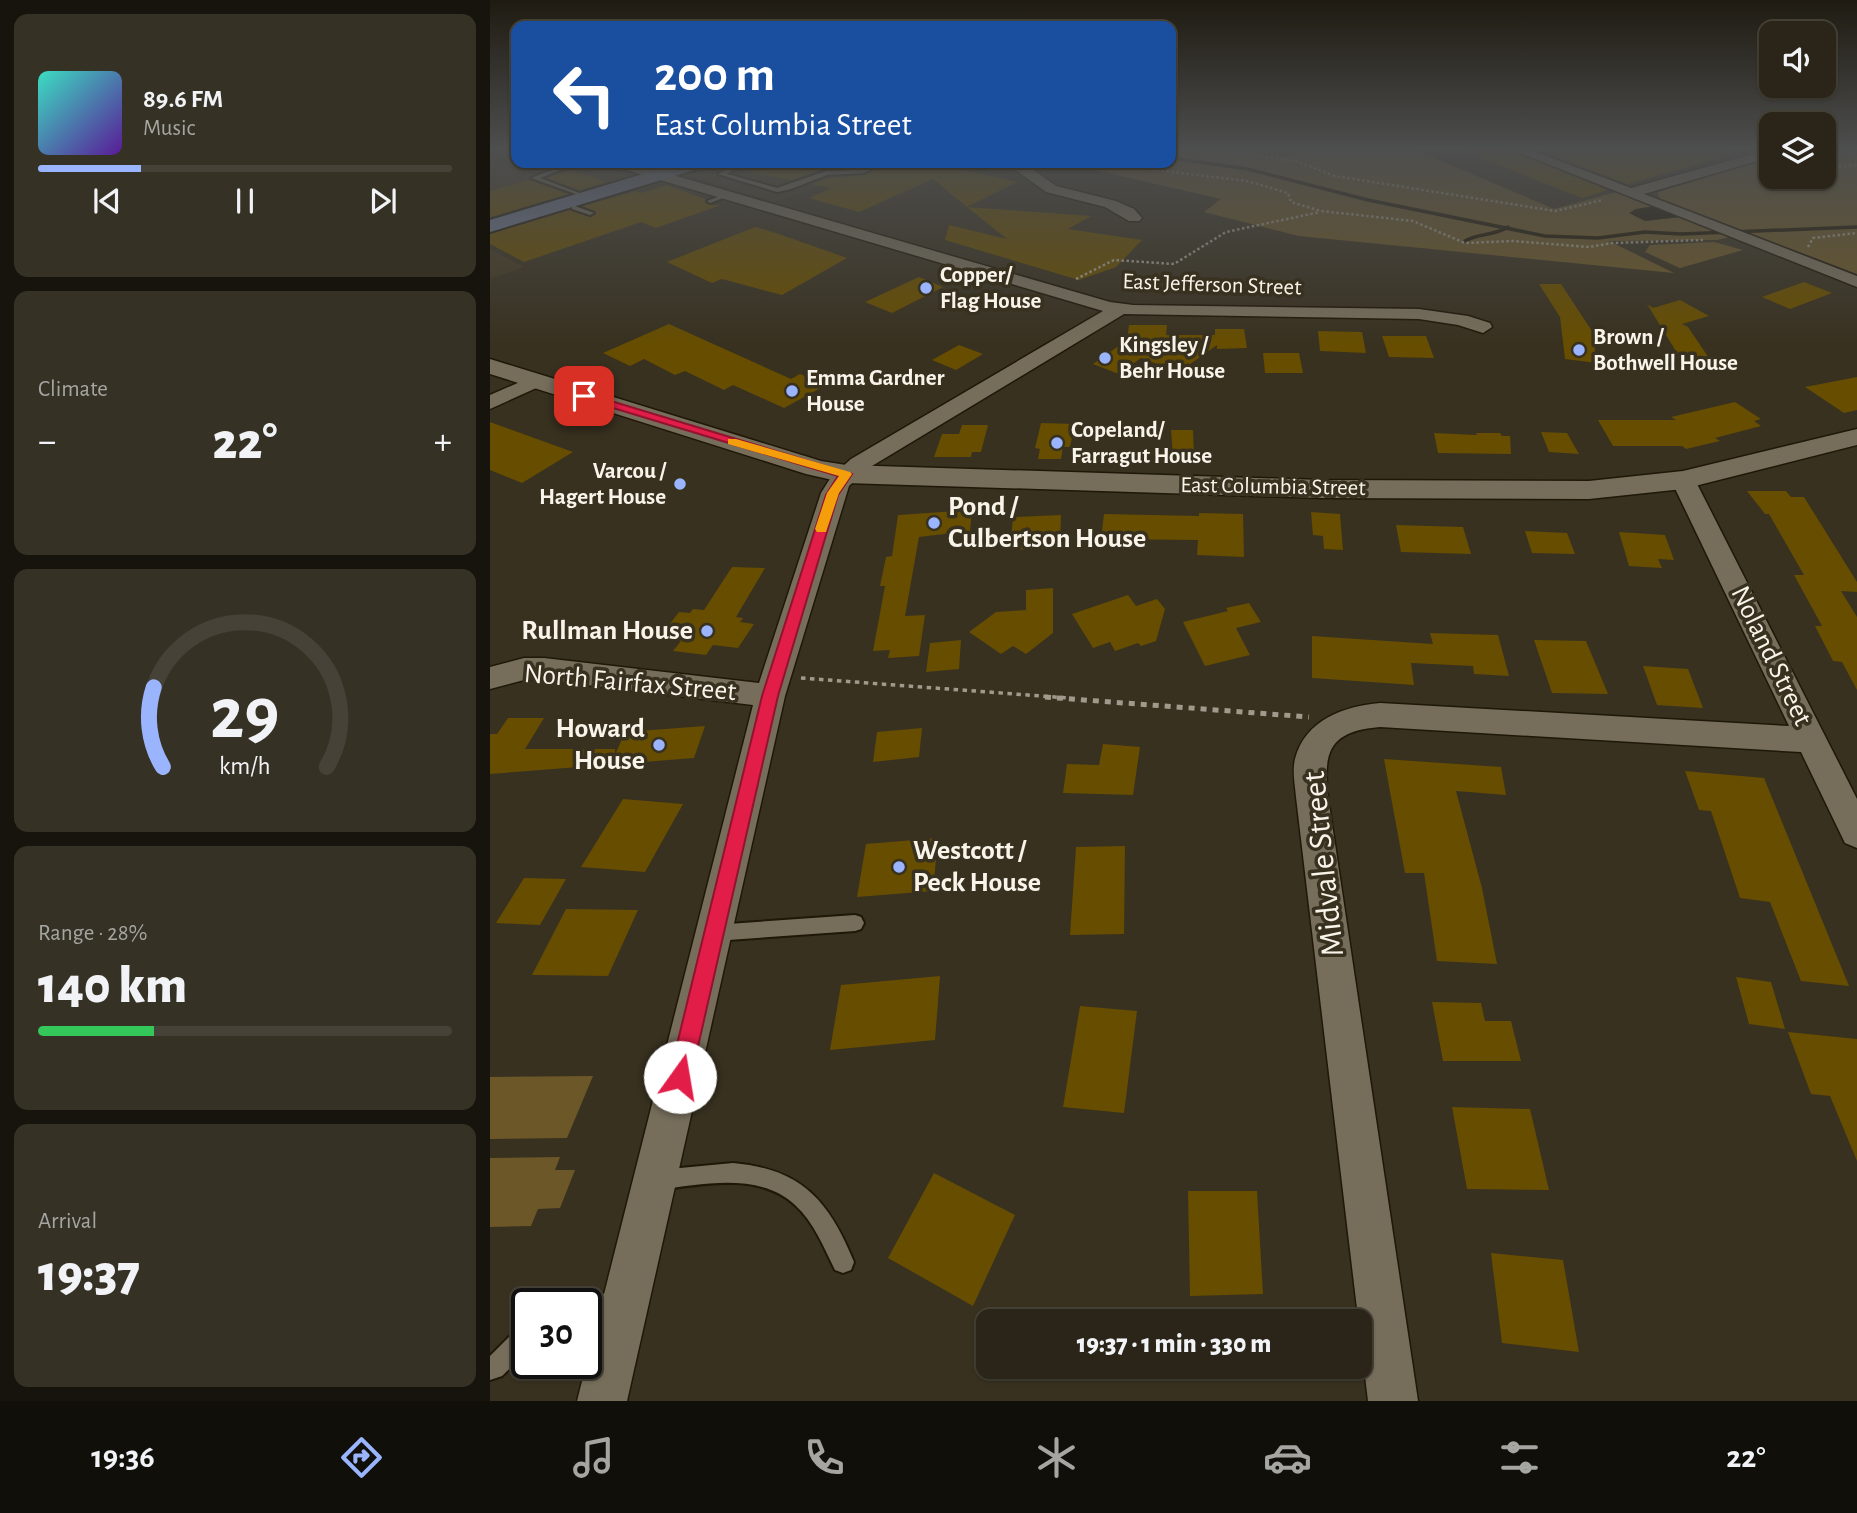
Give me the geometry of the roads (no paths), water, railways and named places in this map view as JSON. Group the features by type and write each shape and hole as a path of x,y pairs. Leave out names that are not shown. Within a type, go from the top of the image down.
{"main road":[{"path":"490,226 541,214"},
{"path":"490,233 552,214"}],"street":[{"name":"East Jefferson Street","path":"795,214 1120,309 1419,314 1461,320 1483,327"},
{"path":"1129,214 1134,218"},
{"path":"1685,214 1857,282"},
{"path":"602,1401 714,933 832,495 846,474 882,450 1120,309"},
{"name":"East Columbia Street","path":"490,366 816,468 846,474 1402,490 1580,490 1683,480 1857,437"},
{"path":"490,403 536,381"},
{"name":"Noland Street","path":"1683,480 1857,833"},
{"name":"North Fairfax Street","path":"490,678 524,669 544,669 780,687"},
{"name":"Midvale Street","path":"1393,1401 1312,796 1311,757 1324,736 1356,718 1380,716 1812,740"}],"lane":[{"path":"714,933 855,923"},
{"path":"654,1181 701,1173 760,1176 783,1184 802,1198 820,1220 843,1262"},
{"path":"602,1304 626,1299"},
{"path":"491,1371 511,1351"}],"waterway":[{"path":"1439,214 1506,228"},
{"path":"1506,228 1545,236 1598,238 1645,232 1681,234 1857,227"},
{"path":"1465,241 1506,228"}],"place":[{"name":"Copper/ Flag House","path":"926,288"},
{"name":"Brown / Bothwell House","path":"1579,350"},
{"name":"Kingsley / Behr House","path":"1105,358"},
{"name":"Emma Gardner House","path":"792,391"},
{"name":"Copeland/ Farragut House","path":"1057,443"},
{"name":"Varcou / Hagert House","path":"680,484"},
{"name":"Pond / Culbertson House","path":"934,523"},
{"name":"Rullman House","path":"707,631"},
{"name":"Howard House","path":"659,745"},
{"name":"Westcott / Peck House","path":"899,867"}]}
